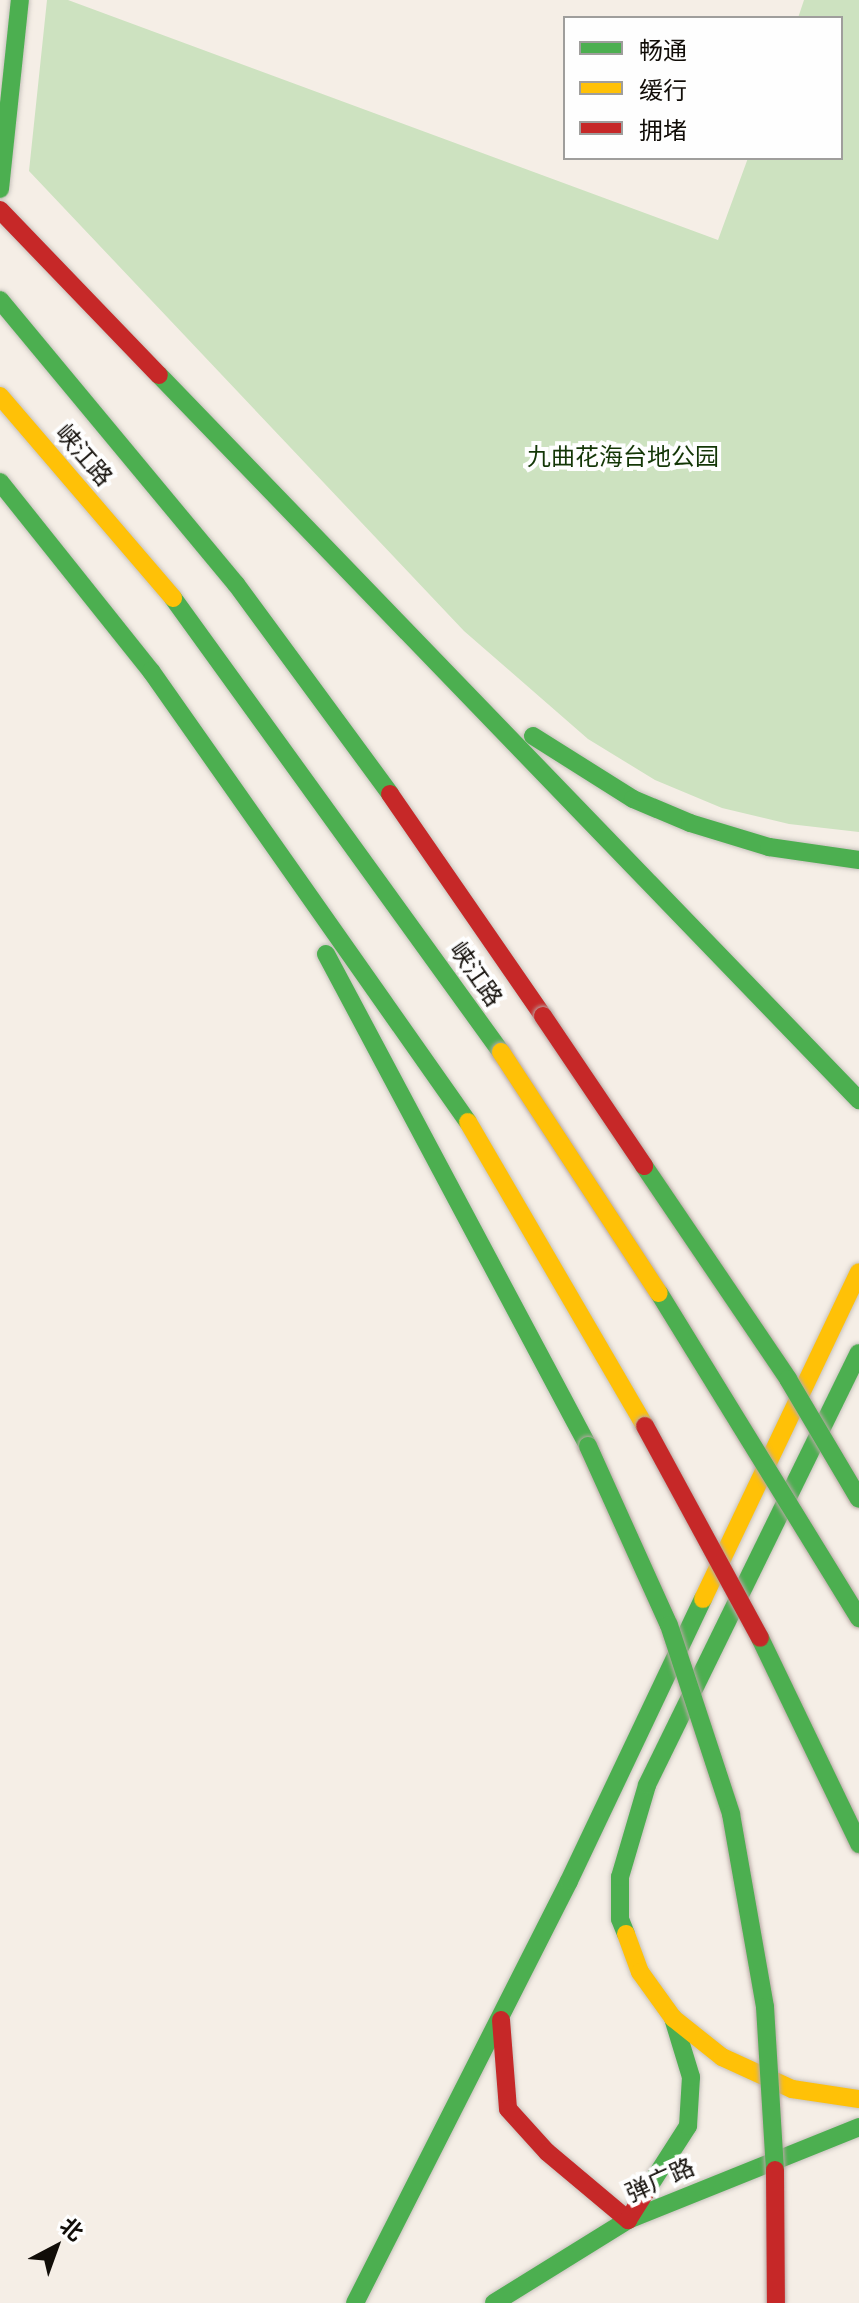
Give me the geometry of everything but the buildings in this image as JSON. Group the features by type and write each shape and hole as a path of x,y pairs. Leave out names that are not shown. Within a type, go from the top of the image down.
{"main road":[{"path":"0,189 20,0"},
{"path":"0,195 65,272"},
{"path":"0,210 65,272 391,617 859,1100"},
{"name":"峡江路","path":"0,300 236,584 343,725 788,1379 859,1499"},
{"name":"峡江路","path":"0,396 195,624 501,1052 736,1411 859,1618"},
{"path":"0,482 151,671 243,796 499,1168 731,1577 859,1844"},
{"path":"391,617 524,730 580,768 690,823 769,847 859,860"},
{"path":"243,796 588,1446 669,1625 731,1814 765,2007 778,2215 776,2303"},
{"path":"355,2303 501,2020 859,1272"},
{"path":"859,1353 630,1831 620,1877 620,1919 640,1972 673,2018 722,2057 792,2089 859,2099"},
{"path":"501,2020 508,2109 547,2152 628,2220 688,2126 691,2077 673,2018"},
{"name":"弹广路","path":"494,2303 628,2220 859,2127"},
{"path":"778,2215 793,2303"}],"green space":[{"name":"九曲花海台地公园","path":"47,0 68,0 718,240 747,160 843,160 843,16 799,16 804,0 859,0 859,832 789,824 722,808 655,780 588,739 464,631 29,171"}],"traffic: fast":[{"path":"0,189 20,0"},
{"path":"0,300 236,584 390,794"},
{"path":"159,375 859,1100"},
{"path":"0,482 151,671 468,1122"},
{"path":"173,598 501,1052"},
{"path":"533,736 633,799 690,823 769,847 859,860"},
{"path":"326,954 588,1446"},
{"path":"644,1166 788,1379 859,1499"},
{"path":"659,1293 859,1618"},
{"path":"626,1934 620,1919 620,1877 647,1785 859,1353"},
{"path":"588,1446 669,1625 731,1814 765,2007 775,2170"},
{"path":"355,2303 569,1881 703,1599"},
{"path":"760,1638 859,1844"},
{"path":"645,2193 688,2126 691,2077 673,2018"},
{"path":"494,2303 628,2220 859,2127"}],"traffic: slow":[{"path":"0,396 173,598"},
{"path":"501,1052 659,1293"},
{"path":"468,1122 645,1426"},
{"path":"703,1599 859,1272"},
{"path":"626,1934 640,1972 673,2018 722,2057 792,2089 859,2099"}],"traffic: jam":[{"path":"0,210 159,375"},
{"path":"390,794 543,1016"},
{"path":"543,1016 644,1166"},
{"path":"645,1426 760,1638"},
{"path":"501,2020 508,2109 547,2152 628,2220 645,2193"},
{"path":"775,2170 776,2303"}]}
